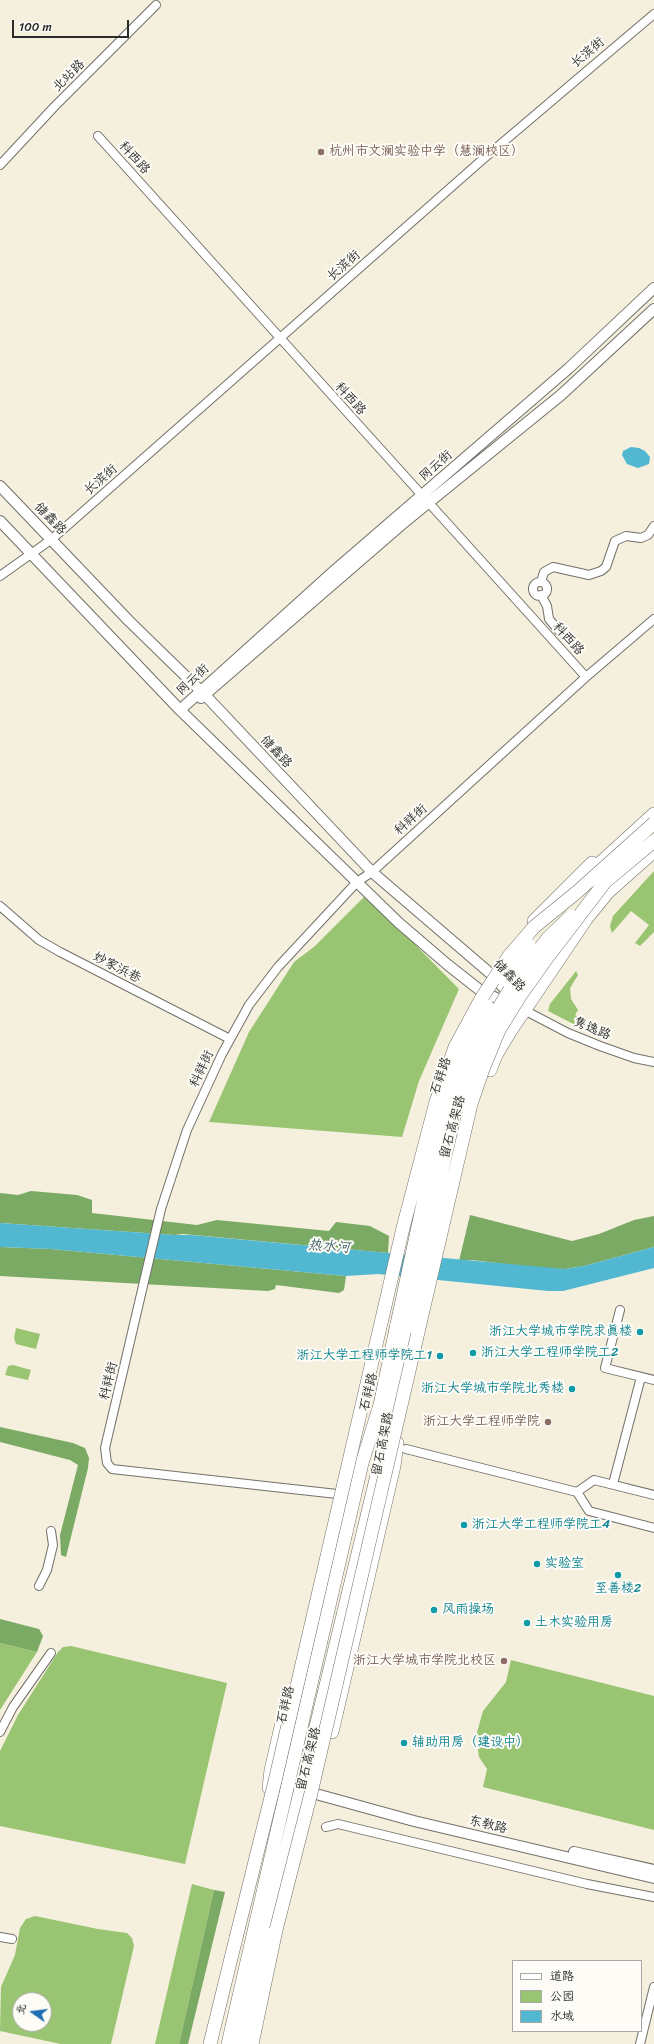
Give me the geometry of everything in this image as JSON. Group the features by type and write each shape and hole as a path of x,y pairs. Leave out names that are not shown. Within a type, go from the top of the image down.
{"main road":[{"name":"石祥路","path":"217,2044 265,1834 271,1770 302,1636 346,1455 365,1410 394,1283 433,1098 452,1043 481,991 506,951 590,864 654,809"},
{"path":"534,928 614,849 654,814"},
{"name":"留石高架路","path":"210,2044 275,1781 403,1228 436,1102 455,1048 481,999 509,956 534,928 577,892 654,823"},
{"name":"留石高架路","path":"239,2044 282,1809 362,1463 403,1326 454,1116 470,1068 493,1017 517,978 548,938 605,882 654,841"},
{"path":"253,2044 301,1847 317,1792 367,1584 394,1466 400,1407 458,1154 496,1055 524,1010 586,920 608,892 654,851"},
{"name":"留石高架路","path":"253,2044 276,1930 311,1793 471,1104 499,1030 538,970 605,882"},
{"name":"留石高架路","path":"228,2044 262,1921 304,1782 379,1467 403,1326 440,1135 452,1093 483,1012 507,975 536,937 577,892"},
{"path":"316,1580 362,1463"},
{"path":"367,1584 365,1553 373,1515 379,1467"},
{"path":"304,1782 356,1628"},
{"path":"282,1809 285,1777 302,1698 302,1636"}],"street":[{"name":"北站路","path":"0,165 54,107 156,5"},
{"name":"长滨街","path":"0,576 52,539 482,160 654,14"},
{"name":"科西路","path":"98,136 586,677"},
{"name":"网云街","path":"180,710 203,693 424,499 569,368 654,288"},
{"name":"网云街","path":"424,499 561,395 654,308"},
{"name":"储鑫路","path":"0,486 129,621 203,693 372,872 491,974 524,1010"},
{"name":"储鑫路","path":"0,521 180,710 399,923 481,991 524,1010"},
{"path":"560,632 549,618 547,606 542,595 536,595 532,589 536,582 541,582 544,572 553,567 589,575 601,571 606,567 615,541 626,536 641,538 648,535 654,526"},
{"name":"科祥街","path":"336,1494 112,1469 107,1463 105,1448 161,1209 187,1130 230,1039 249,1005 278,967 357,882 372,872 586,677 654,619"},
{"name":"妙家浜巷","path":"0,906 39,940 230,1039"},
{"name":"隽逸路","path":"524,1010 568,1033 600,1046 634,1058 654,1062"},
{"path":"620,1310 605,1368 654,1380"},
{"path":"613,1484 641,1377"},
{"path":"406,1449 577,1492 589,1511 654,1528"},
{"path":"577,1492 594,1480 654,1495"},
{"path":"39,1586 47,1570 50,1558 53,1545 52,1531"},
{"path":"0,1732 13,1707 51,1653"},
{"name":"东教路","path":"317,1792 415,1816 654,1870"},
{"name":"东教路","path":"317,1792 414,1821 654,1878"},
{"path":"326,1827 338,1824 586,1884 654,1896"},
{"path":"0,1937 12,1939"},
{"path":"640,2044 654,1987"}],"green space":[{"path":"654,871 654,932 640,946 635,943 649,925 631,911 612,933 610,926 613,916"},
{"path":"366,895 459,989 419,1081 402,1137 209,1122 249,1032 294,962 315,946"},
{"path":"576,971 578,975 570,988 571,999 578,1010 575,1015 585,1022 583,1029 548,1011 550,1004"},
{"path":"31,1191 77,1195 92,1200 92,1213 197,1225 217,1220 329,1231 336,1222 370,1226 389,1236 388,1253 183,1234 175,1235 0,1223 0,1193 18,1195"},
{"path":"470,1215 572,1241 599,1234 634,1220 654,1216 654,1247 584,1266 565,1269 537,1268 472,1260 459,1261"},
{"path":"0,1247 51,1249 346,1276 344,1290 339,1293 276,1285 275,1289 268,1291 0,1276"},
{"path":"16,1328 40,1334 36,1349 16,1344 14,1338"},
{"path":"13,1365 31,1370 28,1380 5,1375 8,1366"},
{"path":"0,1427 73,1443 85,1448 89,1458 88,1468 66,1557 61,1555 60,1535 78,1465 70,1460 0,1442"},
{"path":"0,1619 39,1629 43,1636 37,1652 0,1643"},
{"path":"0,1643 37,1652 0,1710"},
{"path":"71,1646 227,1683 185,1864 0,1826 0,1751 18,1715 58,1652 63,1647"},
{"path":"511,1660 654,1696 654,1830 483,1787 487,1769 479,1757 476,1736 483,1711 506,1682"},
{"path":"192,1884 214,1890 179,2044 155,2044"},
{"path":"214,1890 225,1892 188,2044 179,2044"},
{"path":"35,1916 98,1929 127,1933 132,1938 134,1946 111,2044 61,2044 0,2031 1,1987 15,1955 20,1928 26,1919"}],"water":[{"path":"631,447 639,448 645,451 650,457 649,464 638,468 627,464 622,455 623,451"},
{"path":"0,1223 191,1235 565,1269 584,1266 654,1247 654,1268 563,1291 548,1291 378,1274 346,1276 51,1249 0,1247"}],"place":[{"name":"杭州市文澜实验中学（慧澜校区）","path":"321,152"},
{"name":"浙江大学城市学院求真楼","path":"640,1332"},
{"name":"浙江大学工程师学院工2","path":"473,1353"},
{"name":"浙江大学工程师学院工1","path":"440,1356"},
{"name":"浙江大学城市学院北秀楼","path":"572,1389"},
{"name":"浙江大学工程师学院","path":"548,1422"},
{"name":"浙江大学工程师学院工4","path":"464,1525"},
{"name":"实验室","path":"537,1564"},
{"name":"至善楼2","path":"618,1575"},
{"name":"风雨操场","path":"434,1610"},
{"name":"土木实验用房","path":"527,1623"},
{"name":"浙江大学城市学院北校区","path":"504,1661"},
{"name":"辅助用房（建设中）","path":"404,1743"}],"water label":[{"name":"热水河","path":"329,1247"}]}
